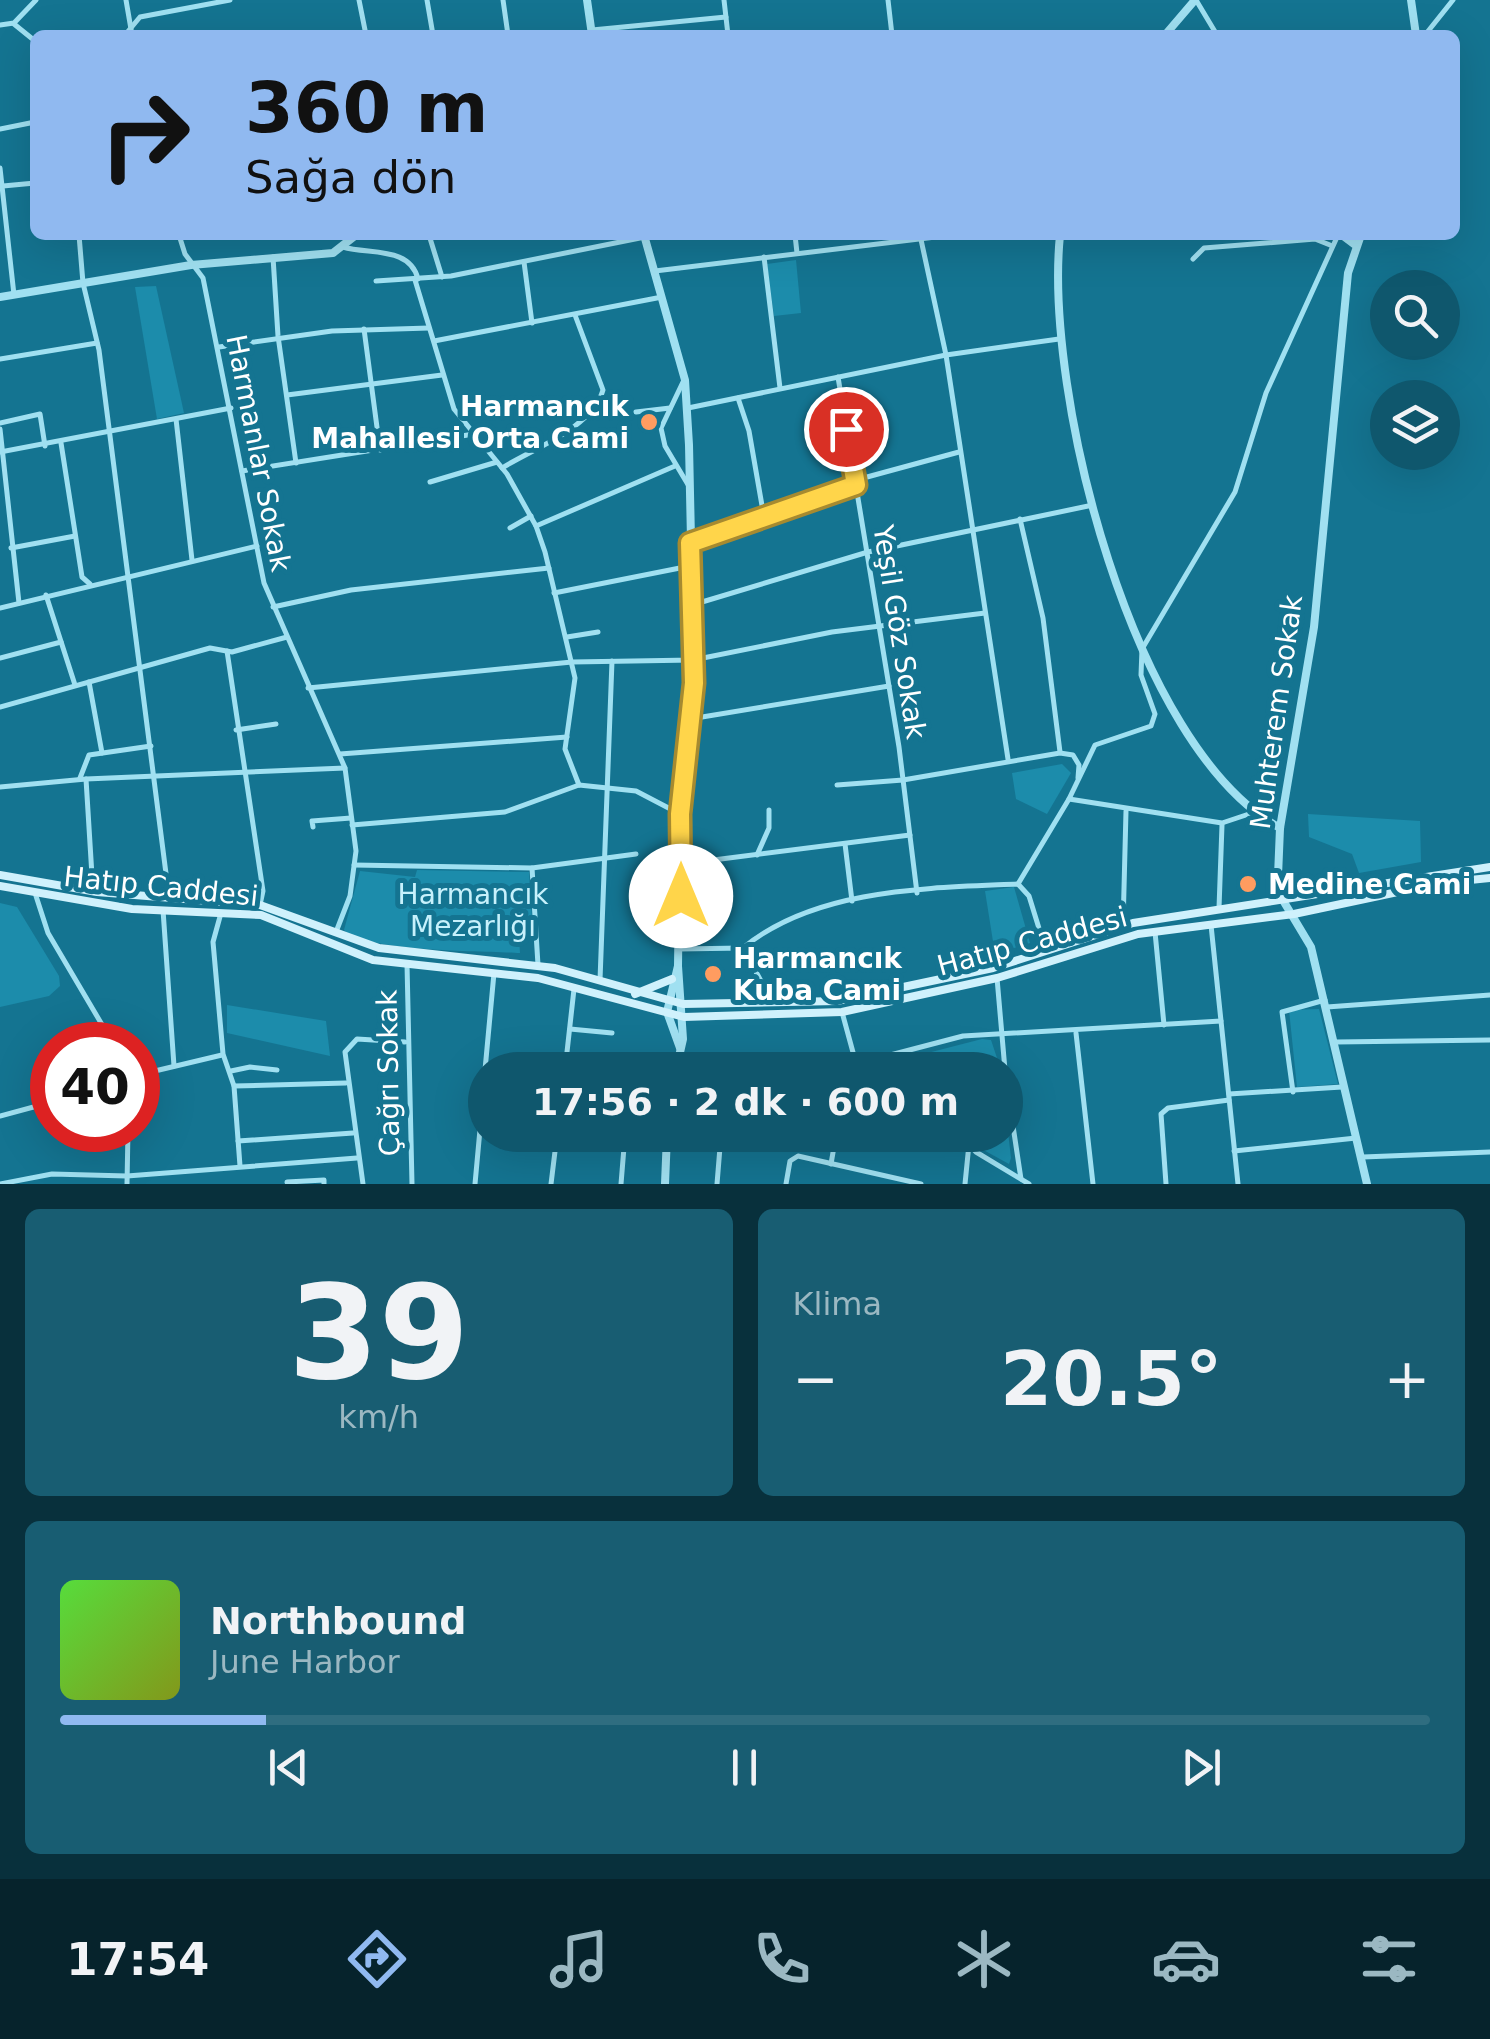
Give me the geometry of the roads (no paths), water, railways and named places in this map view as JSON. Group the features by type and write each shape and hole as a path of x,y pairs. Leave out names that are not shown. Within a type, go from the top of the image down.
{"main road":[{"name":"Hatıp Caddesi","path":"0,886 36,896 261,916 356,954 494,972 667,1008 683,1004 837,1002 993,968 1123,927 1490,866"},
{"name":"Hatıp Caddesi","path":"0,875 93,892 260,905 378,948 538,966 634,994 684,1016 842,1012 998,978 1155,932 1294,914 1440,882 1490,878"},
{"path":"634,994 672,979"}],"street":[{"path":"0,25 14,23 36,0"},
{"path":"126,0 130,30"},
{"path":"132,30 140,17 230,0"},
{"path":"359,0 365,30"},
{"path":"428,0 432,30"},
{"path":"503,0 507,30"},
{"path":"587,0 592,30"},
{"path":"724,0 727,30"},
{"path":"888,0 891,30"},
{"path":"1168,30 1195,0 1215,30"},
{"path":"1411,0 1415,30"},
{"path":"1428,30 1453,0"},
{"path":"617,30 726,17"},
{"path":"14,23 30,36"},
{"path":"668,26 669,30"},
{"path":"0,129 30,123"},
{"path":"0,168 14,295"},
{"path":"2,186 30,183"},
{"path":"79,240 97,343 157,778 169,897"},
{"name":"Harmanlar Sokak","path":"181,240 192,265 203,278 257,546 274,606 345,768 354,865 350,896 335,934"},
{"path":"0,297 192,265 332,253 351,240"},
{"path":"431,240 442,277"},
{"path":"376,281 442,277 626,240"},
{"path":"646,240 685,380 687,408 692,660 680,814 678,966 684,1016 679,1052"},
{"path":"796,240 797,253"},
{"path":"655,271 897,240"},
{"path":"921,240 946,356 1008,760"},
{"path":"1059,240 1055,282 1058,340 1100,538 1142,650 1204,756 1252,813 1280,828"},
{"path":"1193,259 1204,248 1304,240"},
{"path":"1318,240 1330,245"},
{"path":"1018,884 1069,799 1095,745 1151,726 1155,714 1141,675 1142,650 1235,492 1266,393 1335,240"},
{"path":"1348,240 1354,244 1357,240"},
{"name":"Muhterem Sokak","path":"1284,902 1278,876 1280,828 1314,626 1354,244"},
{"path":"343,247 398,255 411,264 454,408 499,465 536,526 575,678 567,737 568,761 579,785"},
{"path":"272,256 278,336 296,462"},
{"path":"764,257 780,389"},
{"path":"524,262 532,323"},
{"path":"434,341 662,297"},
{"path":"430,482 499,465 576,424 600,399 603,390 574,315"},
{"path":"219,347 278,336 429,328"},
{"path":"364,329 380,450"},
{"path":"687,408 946,356 1058,340"},
{"path":"0,359 97,343"},
{"path":"288,395 442,375"},
{"name":"Yeşil Göz Sokak","path":"838,378 889,686 917,893"},
{"path":"685,380 660,428 675,466 690,488"},
{"path":"738,398 746,420 764,516"},
{"path":"2,452 231,408"},
{"path":"636,412 670,408"},
{"path":"18,603 0,426 40,414 45,446"},
{"path":"176,420 192,560"},
{"path":"242,470 474,434"},
{"path":"62,443 82,577 90,584"},
{"path":"690,543 856,483 960,452"},
{"path":"536,526 675,466"},
{"path":"689,605 868,552 1093,504"},
{"path":"510,528 530,516"},
{"path":"1020,519 1043,618 1060,753"},
{"path":"11,548 75,536"},
{"path":"0,608 128,574 257,546"},
{"path":"554,593 690,566"},
{"path":"274,606 351,590 549,568"},
{"path":"46,595 76,685"},
{"path":"308,688 572,662 692,660 832,632 985,613"},
{"path":"567,637 598,632"},
{"path":"0,706 210,648 227,651 288,637"},
{"path":"0,658 62,642"},
{"path":"227,651 236,730 264,891 260,905"},
{"path":"600,983 612,661"},
{"path":"89,681 102,753"},
{"path":"690,719 889,686"},
{"path":"236,730 276,724"},
{"path":"340,754 567,737"},
{"path":"93,892 82,779 89,756 151,746"},
{"path":"836,785 903,780 1060,753 1073,755 1079,765 1078,781"},
{"path":"0,787 82,779 345,768"},
{"path":"313,827 312,821 505,812 579,785 636,791 680,814"},
{"path":"1069,799 1126,811 1222,823 1252,813"},
{"path":"757,854 769,828 769,810"},
{"path":"1123,927 1126,811"},
{"path":"1219,912 1222,823"},
{"path":"682,864 910,835"},
{"path":"845,843 852,900"},
{"path":"354,865 532,868 636,854"},
{"path":"532,868 538,966"},
{"path":"678,949 743,948 810,910 852,900 1018,884"},
{"path":"1018,884 1029,896 1046,951"},
{"path":"36,896 48,932 100,1022"},
{"path":"1284,902 1311,947 1360,1138 1367,1184"},
{"path":"163,910 174,1066"},
{"path":"221,914 213,942 222,1054 234,1086 240,1166"},
{"path":"1211,925 1238,1184"},
{"path":"1155,932 1164,1026"},
{"path":"743,948 773,1003"},
{"name":"Çağrı Sokak","path":"407,961 405,1042 412,1184"},
{"path":"678,966 667,1008 680,1048"},
{"path":"487,1052 494,972"},
{"path":"998,978 1002,1052"},
{"path":"69,986 76,981"},
{"path":"567,1052 574,988"},
{"path":"1292,1092 1282,1012 1326,1003 1490,995"},
{"path":"842,1012 853,1052"},
{"path":"902,1052 963,1036 1076,1032 1220,1020"},
{"path":"570,1028 612,1032"},
{"path":"1076,1032 1093,1184"},
{"path":"362,1184 345,1052 357,1038 405,1042"},
{"path":"1336,1042 1490,1040"},
{"path":"160,1070 222,1054"},
{"path":"231,1071 250,1067 277,1070"},
{"path":"234,1086 346,1082"},
{"path":"1166,1184 1161,1114 1168,1108 1229,1097 1345,1086"},
{"path":"0,1116 30,1108"},
{"path":"238,1141 354,1133"},
{"path":"1234,1151 1360,1138"},
{"path":"127,1184 128,1152"},
{"path":"476,1184 479,1152"},
{"path":"552,1184 555,1152"},
{"path":"622,1184 624,1152"},
{"path":"665,1184 666,1152"},
{"path":"717,1184 720,1152"},
{"path":"831,1164 833,1152"},
{"path":"964,1184 968,1152"},
{"path":"981,1152 1030,1184"},
{"path":"1018,1152 1022,1179"},
{"path":"1363,1157 1490,1152"},
{"path":"786,1184 790,1161 798,1156 922,1184"},
{"path":"0,1184 52,1174 128,1176 357,1158"},
{"path":"288,1182 324,1180 324,1184"}],"place":[{"name":"Harmancık Mahallesi Orta Cami","path":"649,422"},
{"name":"Medine Cami","path":"1248,884"},
{"name":"Harmancık Kuba Cami","path":"713,974"}],"park label":[{"name":"Harmancık Mezarlığı","path":"473,910"}]}
